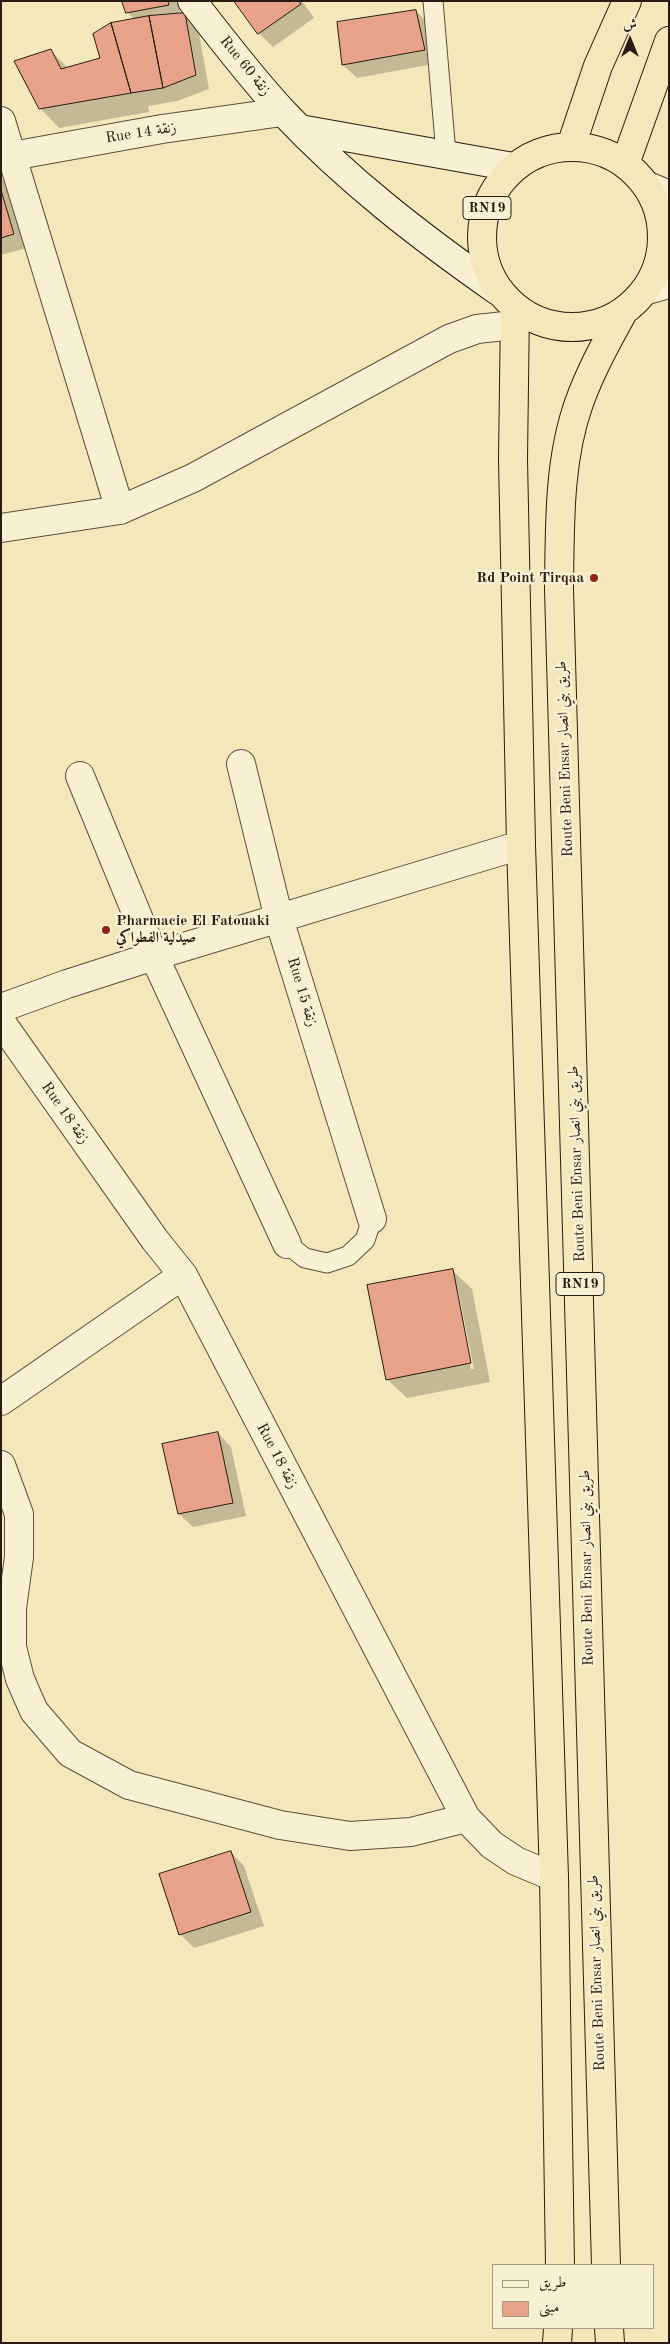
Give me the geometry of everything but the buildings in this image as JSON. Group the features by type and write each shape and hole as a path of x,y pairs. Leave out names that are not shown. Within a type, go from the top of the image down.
{"highway":[{"path":"571,146 598,66 627,1"},
{"path":"625,164 669,41"},
{"name":"RN19","path":"509,308 549,326 587,328 622,314 658,287 662,257 662,220 658,190 625,164 600,151 571,146 541,152 513,167 492,194 481,226 484,260 509,308 521,845 554,1877 560,2264"},
{"name":"Route Beni Ensar طريق بني انصار","path":"606,2264 595,1953 577,1161 559,589 565,464 578,405 594,364 622,314"},
{"path":"557,2343 558,2329"},
{"path":"609,2329 610,2343"}],"street":[{"name":"Rue 60 زنقة","path":"192,1 291,120 348,175 509,308"},
{"name":"Rue 14 زنقة","path":"6,156 162,129 291,120 513,167"},
{"path":"1,121 6,156 120,510"},
{"path":"1,528 120,510 194,478 449,339 477,329 509,308"},
{"name":"Rue 15 زنقة","path":"241,764 279,919 372,1219"},
{"path":"80,776 154,956 287,1244"},
{"path":"1,1008 154,956 521,845"},
{"name":"Rue 18 زنقة","path":"1,1022 155,1240 183,1275 466,1818 500,1850 516,1861 554,1877"},
{"path":"1,1401 183,1275"},
{"path":"1,1465 19,1514 20,1557 12,1608 12,1647 20,1679 34,1711 70,1753 129,1785 280,1825 350,1836 410,1832 466,1818"}],"lane":[{"path":"433,1 446,154"},
{"path":"287,1244 304,1258 327,1262 348,1256 365,1240 372,1219"}],"place":[{"name":"Rd Point Tirqaa","path":"594,578"},
{"name":"Pharmacie El Fatouaki صيدلية الفطواكي","path":"106,930"}]}
